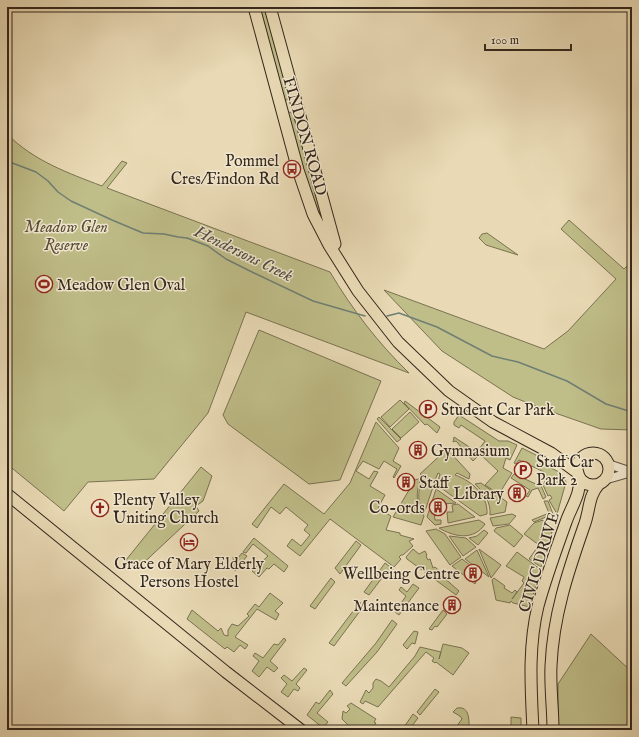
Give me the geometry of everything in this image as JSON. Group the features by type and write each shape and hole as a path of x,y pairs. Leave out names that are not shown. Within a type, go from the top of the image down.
{"main road":[{"name":"FINDON ROAD","path":"254,7 292,139 293,150 313,214 344,267 381,322 409,354 459,399 493,422 551,453 578,475"},
{"name":"FINDON ROAD","path":"270,7 330,230 344,267"},
{"path":"283,110 296,104"},
{"path":"313,214 320,215 324,212 325,207"},
{"name":"FINDON ROAD","path":"551,453 570,456 585,456"},
{"path":"597,454 602,456 608,464 608,473 602,482 590,485 578,475 578,463 585,456 597,454"},
{"name":"CIVIC DRIVE","path":"533,730 530,670 534,628 544,585 579,491 578,475"},
{"name":"CIVIC DRIVE","path":"553,730 551,666 559,604 567,574 586,520 591,496 602,482"},
{"path":"7,487 236,673 279,712"},
{"path":"7,494 301,730"}],"street":[{"path":"608,464 632,472"},
{"path":"602,482 632,472"}],"green space":[{"path":"255,7 267,7 289,97 287,100 285,100"},
{"path":"290,112 295,115 322,210 319,213 315,213 288,113"},
{"name":"Meadow Glen Reserve","path":"7,134 28,152 40,159 64,171 102,186 122,161 127,163 107,188 330,272 366,325 409,373 246,312 208,413 154,479 88,482 64,511 7,464"},
{"path":"569,220 624,269 632,261 632,430 601,429 513,397 442,351 384,290 544,349 568,331 616,279 561,229"},
{"path":"487,233 518,255 486,245 479,238 482,234"},
{"path":"259,330 381,381 340,480 309,484 228,424 223,415"},
{"path":"400,400 409,409 390,427 381,417"},
{"path":"405,401 440,427 437,433 427,424 425,425 404,403"},
{"path":"410,412 419,422 401,438 392,429"},
{"path":"459,415 499,441 508,441 517,445 510,460 506,458 503,468 512,473 499,494 485,485 498,471 480,454 473,461 456,441 453,442 454,437 477,452 485,441 461,425 459,428 454,425 454,422"},
{"path":"379,417 401,439 397,442 377,419"},
{"path":"376,422 399,448 393,461 401,466 394,478 393,477 397,469 384,461 379,469 363,461 356,471 369,479 374,471 378,472 370,486 385,495 378,508 391,516 386,530 400,533 400,535 414,539 409,541 413,546 399,557 401,559 394,567 330,519 300,556 287,546 292,539 301,546 310,535 304,530 308,525 286,507 280,514 271,507 257,528 252,524 284,484 324,514 350,483"},
{"path":"522,448 536,455 541,463 561,473 566,482 557,514 549,500 552,498 550,495 548,496 543,485 546,479 542,476 544,472 519,460 516,464 514,463"},
{"path":"447,449 470,474 469,479 457,473 455,475 467,481 478,490 485,501 487,514 480,516 437,485 440,474 438,473 434,483 420,474"},
{"path":"201,467 212,476 203,501 196,506 199,511 137,569 126,560"},
{"path":"514,474 538,485 539,482 546,497 543,499 538,488 532,490 528,497 526,496 530,490 511,478"},
{"path":"421,478 417,497 419,506 424,516 421,525 393,517 415,480"},
{"path":"424,480 433,487 424,514 420,505 419,492 421,484"},
{"path":"481,483 507,502 505,512 490,515 486,498 475,484"},
{"path":"436,489 456,503 443,504 443,499 436,500 436,502 433,503 435,520 441,520 441,524 435,525 427,517"},
{"path":"544,501 548,501 553,514 534,522 532,520 549,513"},
{"path":"458,504 475,517 448,523 447,512 453,512 452,505"},
{"path":"512,514 516,516 509,524 493,526 490,518"},
{"path":"479,520 485,524 475,533 470,535 464,536 451,534 439,528"},
{"path":"543,520 547,529 552,532 541,567 529,559 539,545 524,534 534,523"},
{"path":"510,525 523,536 514,547 494,531 496,528"},
{"path":"436,529 445,534 461,557 450,565 426,531"},
{"path":"484,530 488,533 478,545 469,538 477,536"},
{"path":"449,536 466,538 476,547 463,556"},
{"path":"254,538 288,566 284,572 274,564 269,569 267,568 259,577 252,571 268,556 253,544 246,553 243,552"},
{"path":"356,541 361,545 340,574 335,568"},
{"path":"413,549 419,554 425,551 426,556 428,560 430,559 433,568 435,567 443,574 442,576 459,591 456,595 407,559 406,557"},
{"path":"479,549 501,565 491,578"},
{"path":"477,550 489,577 465,559"},
{"path":"517,552 540,569 530,607 513,603 511,601 510,603 496,600 492,580 494,578 505,586 504,588 512,593 515,590 517,592 512,599 524,583 522,581 524,577 506,566"},
{"path":"242,553 247,556 235,571 233,557 237,559"},
{"path":"462,559 470,565 464,573 476,582 475,584 452,566"},
{"path":"385,563 393,569 387,577 382,578 369,595 364,592"},
{"path":"331,578 335,582 315,609 310,606"},
{"path":"413,584 419,588 399,615 395,612 406,596 399,590 401,587 407,592"},
{"path":"270,593 283,603 275,611 279,614 276,620 257,609 235,637 248,645 245,649 240,645 234,652 227,647 225,649 187,619 192,610 218,631 221,628 224,635 228,636 228,630 232,624 238,626 249,616 247,614 255,604 259,607"},
{"path":"360,602 363,607 334,646 329,643"},
{"path":"443,610 447,614 437,627 435,626 432,630 429,629"},
{"path":"392,620 397,624 377,652 346,686 342,683 376,643"},
{"path":"414,631 418,632 415,644 412,643 407,649 403,645"},
{"path":"591,634 632,672 632,730 558,730 558,684"},
{"path":"284,638 286,640 270,661 278,668 274,672 267,667 259,677 252,671 259,661 253,656 255,653 263,658 274,644 278,645"},
{"path":"443,644 462,648 469,653 453,675 436,662 435,663 432,661 434,658 426,652 378,707 365,701 363,704 360,702 366,690 369,693 373,688 373,683 376,679 389,687 415,656 420,647 441,652"},
{"path":"304,668 307,670 296,684 300,688 298,691 294,689 288,697 281,692 287,684 281,678 284,675 292,681"},
{"path":"435,689 439,692 420,715 417,712"},
{"path":"330,690 333,694 317,713 328,722 323,728 307,715 316,702 319,704"},
{"path":"351,703 376,719 374,722 376,723 371,730 353,730 342,719 343,711 346,713 350,709 347,706"},
{"path":"457,708 467,711 469,718 469,730 454,730 462,719 453,712"},
{"path":"413,714 418,718 409,730 402,730"},
{"path":"511,717 521,718 521,730 511,730 516,729 516,726 511,725"}],"waterway":[{"name":"Hendersons Creek","path":"7,161 36,172 48,181 58,192 71,201 112,220 143,233 164,234 187,238 208,246 226,259 313,301 365,316"},
{"name":"Hendersons Creek","path":"387,316 399,313 437,327 492,356 518,362 567,381 606,404 632,412"}],"place":[{"name":"Pommel Cres/Findon Rd","path":"292,169"},
{"name":"Meadow Glen Oval","path":"44,284"},
{"name":"Student Car Park","path":"428,409"},
{"name":"Gymnasium","path":"418,450"},
{"name":"Staff Car Park 2","path":"523,470"},
{"name":"Staff","path":"406,482"},
{"name":"Library","path":"517,493"},
{"name":"Co-ords","path":"438,507"},
{"name":"Plenty Valley Uniting Church","path":"100,508"},
{"name":"Grace of Mary Elderly Persons Hostel","path":"189,542"},
{"name":"Wellbeing Centre","path":"473,573"},
{"name":"Maintenance","path":"452,605"}]}
